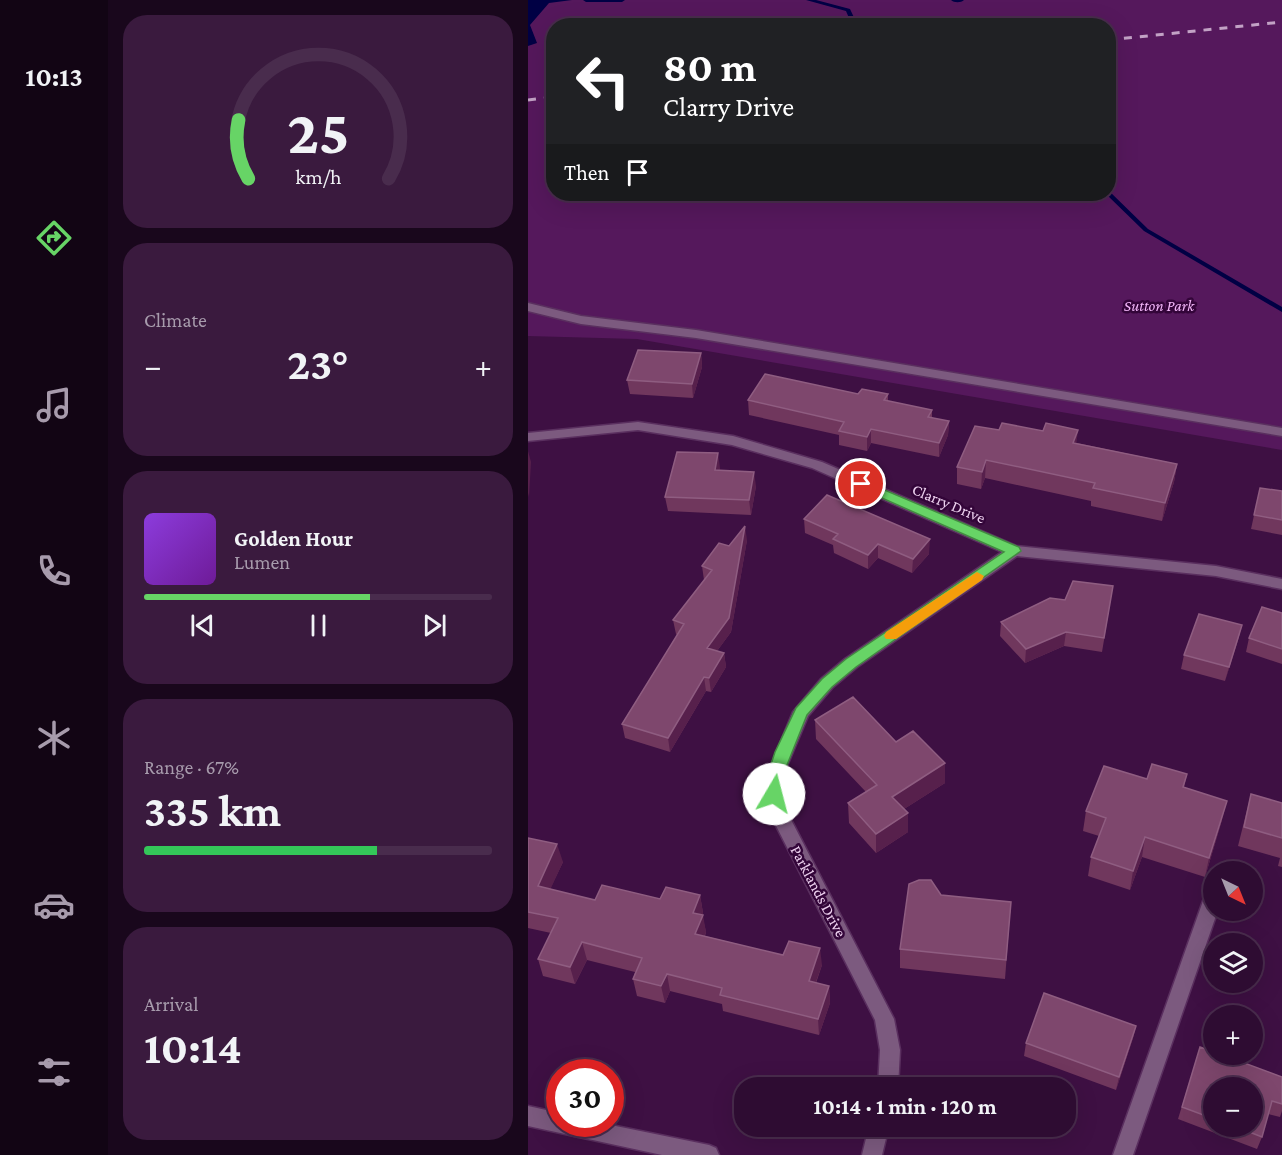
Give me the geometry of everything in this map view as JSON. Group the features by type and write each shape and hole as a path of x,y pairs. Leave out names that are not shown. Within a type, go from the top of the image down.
{"street":[{"path":"528,307 581,320 696,334 1282,432"},
{"name":"Clarry Drive","path":"533,436 638,426 733,441 817,465 1014,551 1216,571 1282,584"},
{"name":"Parklands Drive","path":"889,1077 890,1050 884,1019 776,808 773,780 801,712 827,683 851,663 1014,551"},
{"path":"1123,1155 1205,921"},
{"path":"528,1116 546,1120"},
{"path":"624,1137 708,1155"},
{"path":"872,1155 876,1137"}],"green space":[{"name":"Sutton Park","path":"528,0 1282,0 1282,450 637,339 528,336"}],"shaded area":[{"path":"528,0 572,0 549,3 530,25 537,43 528,46"}],"building":[{"path":"638,350 701,353 692,384 627,380"},
{"path":"765,374 858,394 862,389 888,394 884,400 932,410 928,417 949,421 939,443 871,429 867,437 839,431 844,422 748,400"},
{"path":"1002,423 1043,431 1046,423 1078,430 1073,443 1177,464 1165,503 1093,488 1095,483 986,460 982,472 957,467 975,426 999,430"},
{"path":"677,452 718,453 715,470 754,472 749,500 665,497"},
{"path":"1260,488 1282,491 1282,520 1254,515"},
{"path":"827,495 930,539 913,559 878,544 868,555 833,539 838,534 804,519"},
{"path":"745,526 729,618 707,648 724,653 709,678 704,677 668,738 622,724 684,624 673,620 712,570 702,566 719,543 729,546"},
{"path":"1073,581 1113,586 1104,638 1066,632 1026,649 1001,622 1050,598 1065,600"},
{"path":"1262,607 1282,613 1282,649 1249,638"},
{"path":"1199,614 1242,625 1229,667 1184,655"},
{"path":"853,697 896,742 913,731 945,763 892,797 908,813 876,834 848,803 877,785 815,720"},
{"path":"1152,764 1187,774 1183,787 1227,801 1209,858 1145,837 1133,871 1091,857 1106,818 1086,811 1104,766 1147,779"},
{"path":"1251,794 1282,803 1282,838 1244,827"},
{"path":"528,838 557,844 538,886 595,900 602,885 660,899 666,887 700,895 693,913 703,915 695,934 783,955 789,941 820,948 809,981 829,986 818,1019 720,995 722,988 667,974 661,986 633,979 642,958 582,942 570,967 538,959 558,918 528,912"},
{"path":"919,880 931,880 941,895 1011,902 1006,960 900,949 909,884"},
{"path":"1044,993 1136,1026 1119,1077 1026,1043"},
{"path":"1200,1047 1203,1048 1203,1065 1250,1065 1282,1077 1282,1104 1272,1101 1263,1133 1263,1077 1203,1077 1203,1115 1182,1107"}],"waterway":[{"path":"586,0 622,0"},
{"path":"809,0 848,10 851,18"},
{"path":"954,0 961,0"},
{"path":"1116,200 1146,230 1282,310"}],"railway":[{"path":"1116,39 1282,22"},
{"path":"528,100 546,98"}],"slow traffic":[{"path":"891,636 977,576"}],"route":[{"path":"774,794 773,780 801,712 827,683 851,663 1014,551 861,484"}]}
